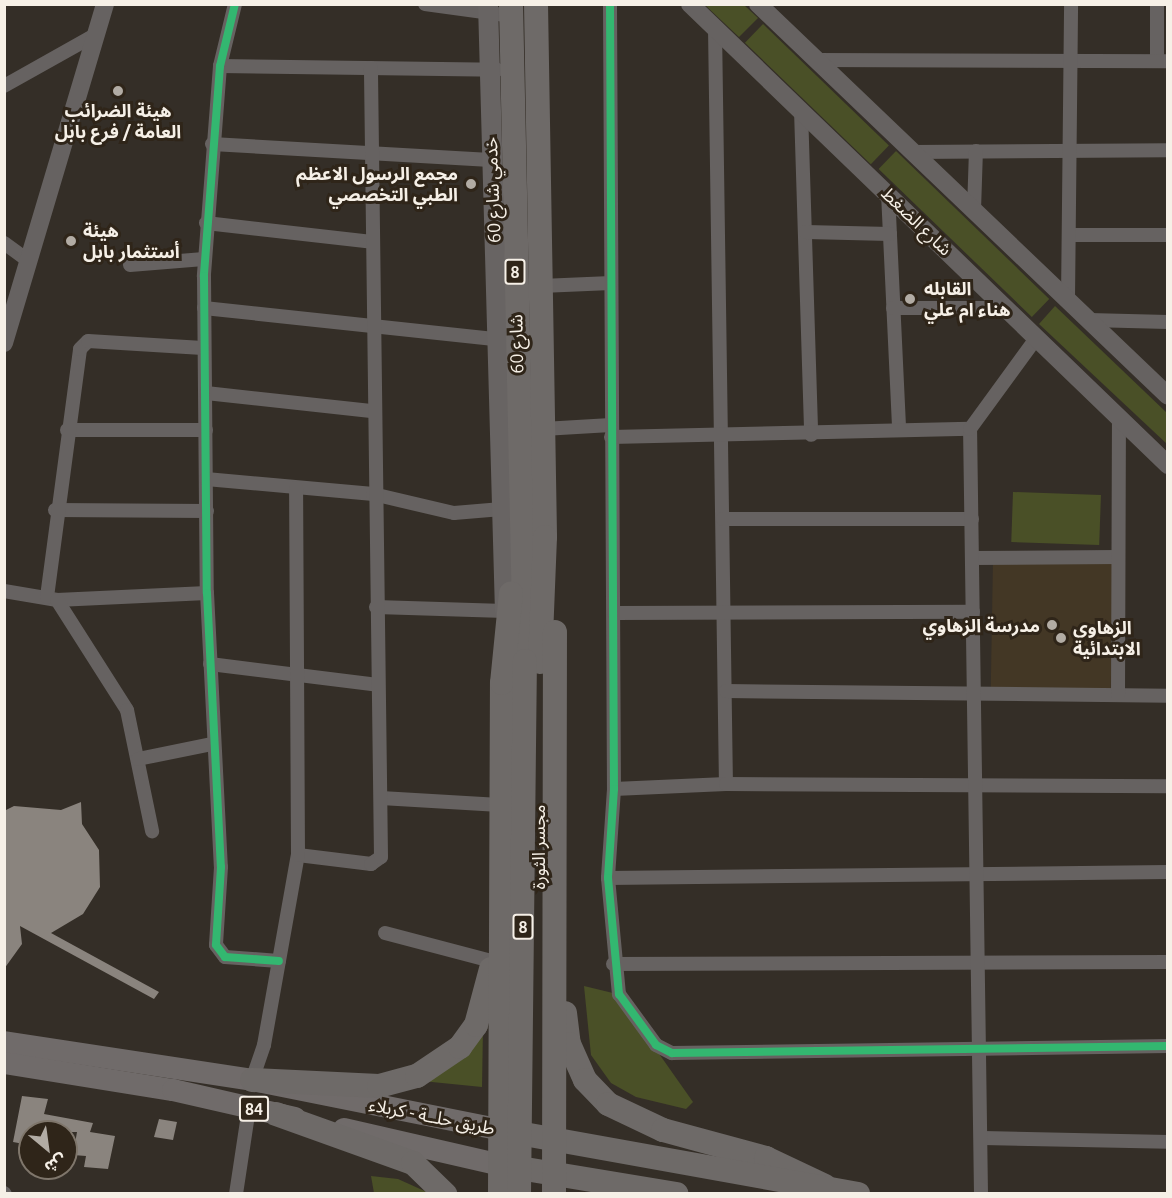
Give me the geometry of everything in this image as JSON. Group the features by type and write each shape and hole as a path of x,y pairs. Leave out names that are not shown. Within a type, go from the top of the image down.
{"highway":[{"name":"شارع 60","path":"536,4 545,537"},
{"name":"شارع 60","path":"499,9 520,540"},
{"path":"545,537 556,665 558,924 552,1009 556,1137 555,1184"},
{"name":"مجسر الثورة","path":"519,1194 532,662 545,537"},
{"path":"500,1194 502,1130 500,805 505,620 520,540"},
{"name":"مجسر الثورة","path":"520,540 532,662 534,1194"},
{"path":"252,1080 378,1086 417,1076 460,1047 476,1024 499,923"},
{"path":"558,924 569,1044 595,1093 663,1130 766,1158 825,1185"},
{"path":"500,1010 504,1024 527,1032 543,1025 552,1009"},
{"path":"276,1114 413,1163 445,1194"},
{"name":"طريق حلــة - كربلاء","path":"502,1130 556,1137 825,1185 858,1194"},
{"name":"طريق حلــة - كربلاء","path":"501,1165 555,1184 677,1194"}],"main road":[{"name":"خدمي شارع 60","path":"500,70 491,160 505,620"},
{"name":"طريق حلــة - كربلاء","path":"4,1042 173,1081 249,1108 501,1165"},
{"name":"طريق حلــة - كربلاء","path":"4,1063 173,1081 252,1080 502,1130"}],"street":[{"path":"4,343 12,299 28,261 105,4"},
{"path":"235,4 220,66 204,259 207,593 212,744 221,867 218,954 279,961"},
{"path":"425,4 499,9"},
{"path":"610,4 614,789 608,878 613,964 619,994 656,1045 672,1053 981,1044 1167,1046"},
{"name":"شارع الضغط","path":"690,4 1167,465"},
{"path":"758,4 1167,396"},
{"path":"1068,299 1071,4"},
{"path":"817,60 1162,61 1157,4"},
{"path":"716,28 724,434 726,784"},
{"path":"4,86 95,35"},
{"path":"220,66 500,70"},
{"path":"298,855 376,861 381,857 373,494 371,68"},
{"path":"801,110 811,435"},
{"path":"212,144 491,160"},
{"path":"913,152 1167,150"},
{"path":"974,210 976,151"},
{"path":"888,193 899,429"},
{"path":"206,223 372,242"},
{"path":"806,232 890,234"},
{"path":"1070,234 1167,235"},
{"path":"4,243 28,261"},
{"path":"130,265 204,259"},
{"path":"540,286 610,283"},
{"path":"204,308 496,339"},
{"path":"893,308 1006,308"},
{"path":"1089,320 1167,322"},
{"path":"981,1194 983,1138 970,429 1037,337"},
{"path":"152,831 127,710 52,598 55,510 80,349 88,340 203,348"},
{"path":"206,393 372,411"},
{"path":"1118,696 1119,417"},
{"path":"543,429 811,435 899,429 970,429"},
{"path":"67,430 206,430"},
{"path":"206,479 373,494 454,513 502,509"},
{"path":"252,1080 264,1045 298,855 296,488"},
{"path":"55,510 207,511"},
{"path":"723,519 972,519"},
{"path":"972,558 1118,557"},
{"path":"4,591 52,598 207,593"},
{"path":"376,607 505,620"},
{"path":"614,613 725,610 973,612"},
{"path":"210,664 378,685"},
{"path":"726,691 1167,696"},
{"path":"138,759 212,744"},
{"path":"614,789 726,784 1167,786"},
{"path":"381,798 500,805"},
{"path":"608,878 978,871 1167,872"},
{"path":"385,933 492,961"},
{"path":"613,964 980,965 1167,962"},
{"path":"236,1194 249,1108"},
{"path":"983,1138 1167,1142"}],"shaded area":[{"name":"مدرسة الزهاوي","path":"993,559 1113,561 1111,690 991,688"}],"green space":[{"path":"705,5 744,5 758,18 739,37"},
{"path":"763,24 889,146 871,164 745,43"},
{"path":"896,151 1049,299 1032,317 879,169"},
{"path":"1055,306 1167,413 1167,444 1039,324"},
{"path":"1013,492 1101,495 1099,545 1011,542"},
{"path":"584,986 617,994 693,1102 686,1109 636,1097 611,1083 591,1055"},
{"path":"483,1027 482,1087 422,1081"},
{"path":"371,1176 398,1179 429,1193 374,1193"}],"building":[{"path":"81,802 82,824 99,850 100,887 83,914 51,933 159,992 154,999 20,926 22,944 4,969 4,811 14,806 61,810"},
{"path":"22,1096 48,1099 44,1114 77,1120 18,1120 18,1143 13,1142"},
{"path":"159,1119 177,1122 173,1140 154,1137"},
{"path":"78,1120 93,1123 90,1132 115,1136 108,1169 84,1167 86,1156 78,1155"}],"cycle path":[{"path":"235,4 220,66 204,276 207,593 221,867 216,945 225,957 279,961"},
{"path":"610,4 614,789 608,878 619,994 656,1045 672,1053 1168,1046"}],"place":[{"name":"هيئة الضرائب العامة / فرع بابل","path":"118,91"},
{"name":"مجمع الرسول الاعظم الطبي التخصصي","path":"471,184"},
{"name":"هيئة أستثمار بابل","path":"71,241"},
{"name":"القابله هناء ام علي","path":"910,299"},
{"name":"مدرسة الزهاوي","path":"1052,625"},
{"name":"الزهاوي الابتدائية","path":"1061,638"}]}
